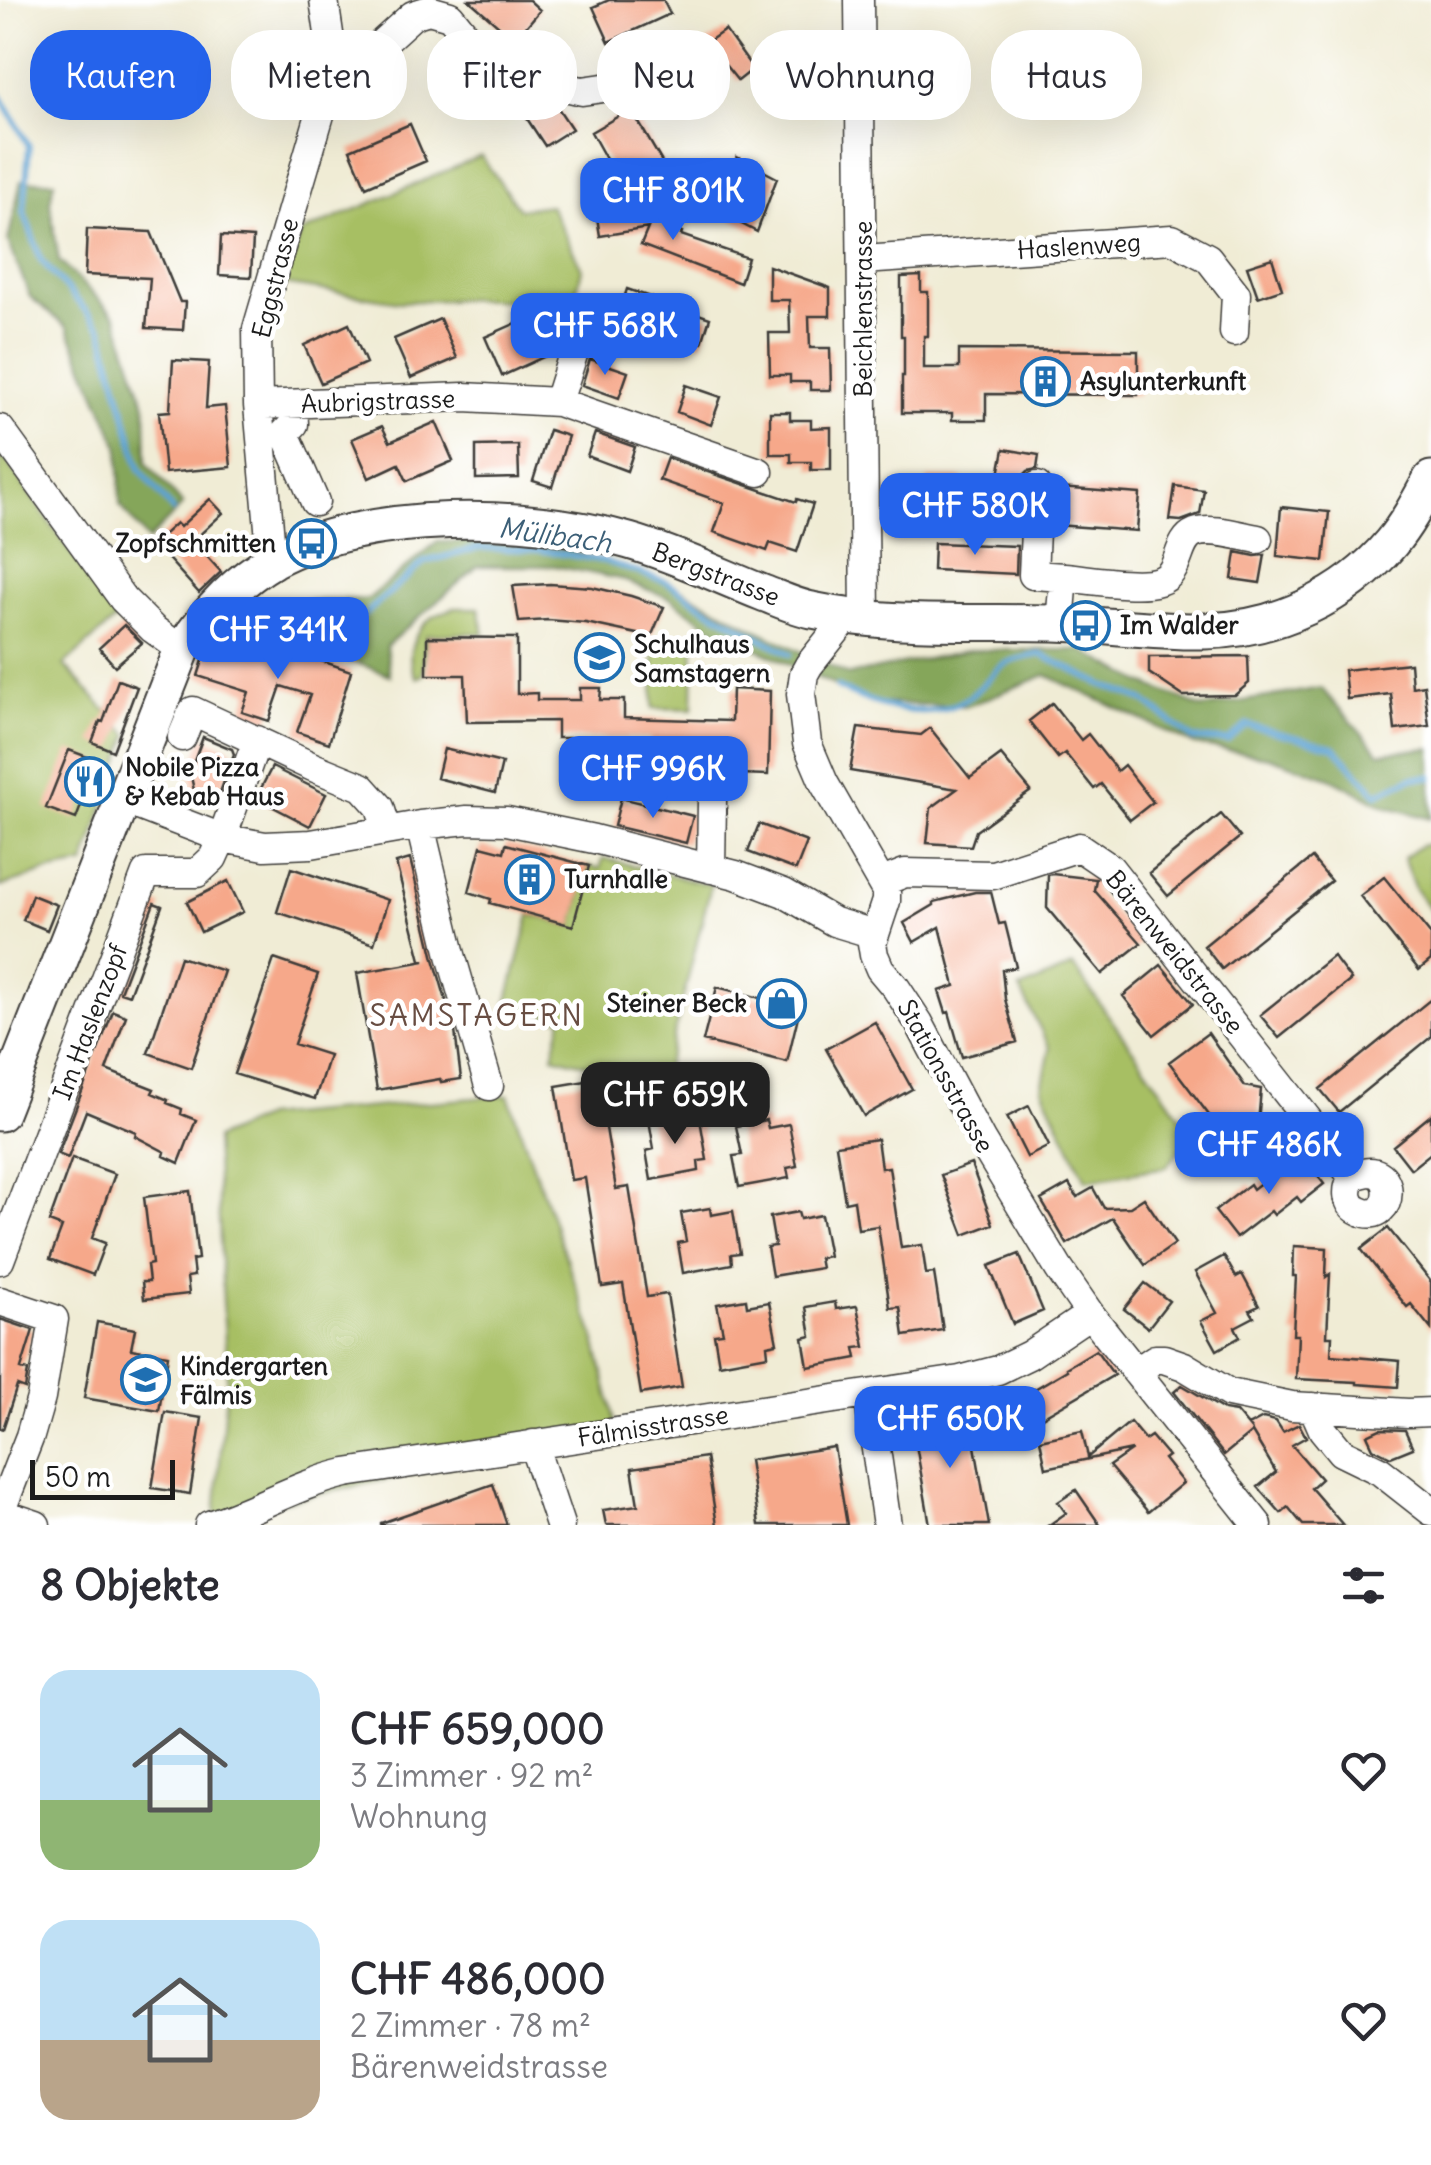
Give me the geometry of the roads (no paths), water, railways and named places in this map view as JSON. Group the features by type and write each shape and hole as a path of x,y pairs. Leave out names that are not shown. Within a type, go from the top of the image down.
{"main road":[{"name":"Bergstrasse","path":"2,1100 182,650 216,606 272,561 311,543 348,533 418,523 478,520 567,526 630,541 808,610 856,618 1208,631 1238,629 1299,611 1350,581 1378,557 1406,524 1431,479"}],"street":[{"name":"Eggstrasse","path":"324,0 329,30"},
{"name":"Beichlenstrasse","path":"856,618 863,260 859,0"},
{"path":"397,30 413,16 430,10 450,16 484,58 523,77 582,91 597,89"},
{"name":"Eggstrasse","path":"272,561 258,406 257,329 318,120"},
{"name":"Haslenweg","path":"863,260 1172,239 1208,258 1236,294 1234,332"},
{"path":"558,402 588,310"},
{"name":"Aubrigstrasse","path":"258,406 464,397 558,402 760,472"},
{"path":"292,404 294,424 285,432 315,502"},
{"path":"0,429 123,599 153,629 182,650"},
{"path":"1037,486 1033,574 1160,581 1170,575 1187,538 1198,532 1258,539"},
{"path":"973,515 1034,520"},
{"path":"1060,623 1064,577"},
{"path":"123,800 222,838 265,846 311,844 420,824 507,822 736,875 784,893 834,922 874,934 886,900 882,882 824,783 807,744 801,694 808,664 856,618"},
{"path":"182,737 193,711 258,740 362,787 380,808 388,830"},
{"path":"222,838 258,740"},
{"path":"711,869 712,800"},
{"path":"420,824 441,918 489,1086"},
{"name":"Im Haslenzopf","path":"0,1260 146,873 198,873 213,858 222,838"},
{"name":"Bärenweidstrasse","path":"882,882 905,873 994,875 1080,847 1110,868 1353,1177"},
{"name":"Stationsstrasse","path":"874,934 874,954 880,969 919,1023 981,1140 1059,1269 1090,1314 1258,1525"},
{"path":"0,1301 54,1320 30,1436 0,1513 36,1525"},
{"name":"Fälmisstrasse","path":"209,1525 327,1477 960,1380 998,1370 1029,1355 1090,1314"},
{"path":"1136,1372 1164,1359 1184,1366 1229,1394 1292,1406 1431,1412"},
{"path":"868,1394 888,1525"},
{"path":"1312,1407 1323,1430 1341,1452 1380,1472 1431,1511"},
{"path":"533,1444 560,1525"}],"waterway":[{"name":"Mülibach","path":"0,95 29,146 24,212 41,260 102,329 140,469 173,511"},
{"name":"Mülibach","path":"263,631 302,644 363,616 424,562 479,548 538,550 604,561 667,582 790,654"},
{"name":"Mülibach","path":"837,687 903,710 937,710 969,697 1003,665 1040,654 1143,700 1193,739 1228,741 1247,725 1334,747 1377,794 1412,778 1431,777"}],"place":[{"name":"Asylunterkunft","path":"1045,381"},
{"name":"Zopfschmitten","path":"311,543"},
{"name":"Im Walder","path":"1085,625"},
{"name":"Schulhaus Samstagern","path":"599,658"},
{"name":"Nobile Pizza & Kebab Haus","path":"90,781"},
{"name":"Turnhalle","path":"529,879"},
{"name":"Steiner Beck","path":"782,1003"},
{"name":"Kindergarten Fälmis","path":"145,1380"}],"district":[{"name":"SAMSTAGERN","path":"477,1015"}]}
